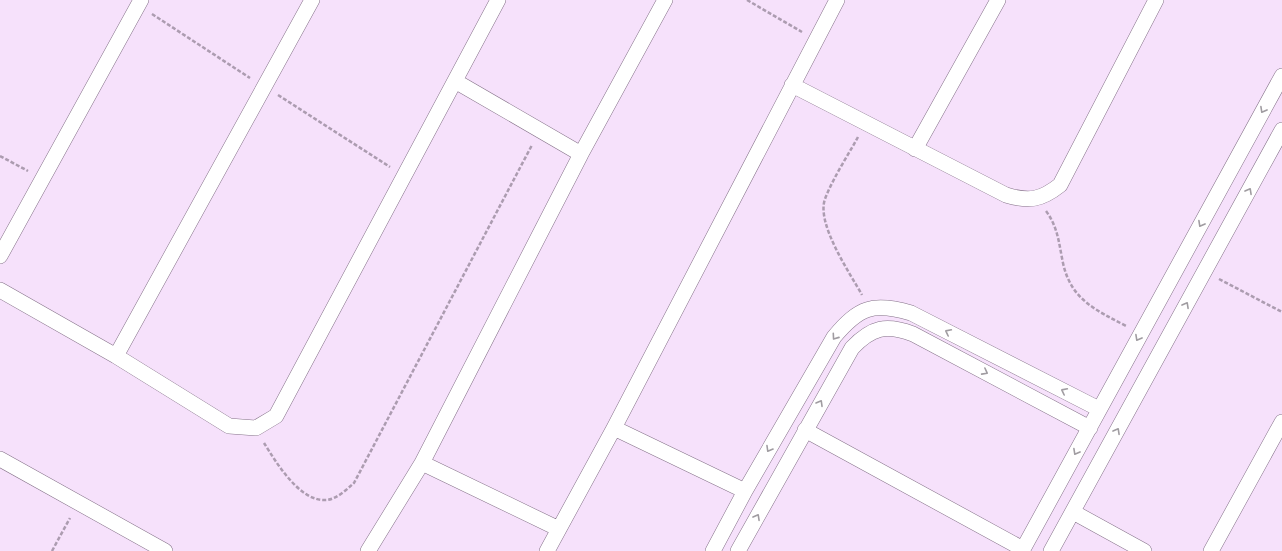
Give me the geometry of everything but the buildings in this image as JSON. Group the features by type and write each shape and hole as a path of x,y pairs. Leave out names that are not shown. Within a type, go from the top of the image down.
{"street":[{"path":"0,256 141,0"},
{"path":"116,356 312,0"},
{"path":"0,290 116,356 229,426 256,428 276,416 498,0"},
{"path":"368,551 422,463 581,154 665,0"},
{"path":"547,551 614,428 837,0"},
{"path":"915,149 998,0"},
{"path":"792,85 1006,195 1021,200 1037,198 1050,193 1060,185 1156,0"},
{"path":"805,430 1022,550 1282,76"},
{"path":"455,81 581,154"},
{"path":"1051,551 1282,130"},
{"path":"713,551 745,491 834,337 858,312 870,308 892,307 911,313 1099,409"},
{"path":"1153,312 1176,324"},
{"path":"738,551 852,348 864,336 880,329 897,328 913,334 1090,428"},
{"path":"1211,551 1282,422"},
{"path":"614,428 745,491"},
{"path":"0,458 165,551"},
{"path":"422,463 559,529"},
{"path":"1073,512 1144,551"}],"path":[{"path":"747,0 816,40"},
{"path":"866,122 824,201 825,221 831,241 870,308"},
{"path":"256,428 278,466 292,482 308,495 325,500 342,494 354,483 540,130"},
{"path":"0,156 43,179"},
{"path":"1037,198 1051,218 1060,240 1063,264 1073,290 1089,306 1140,334"},
{"path":"1204,272 1282,312"},
{"path":"52,551 79,502"}]}
